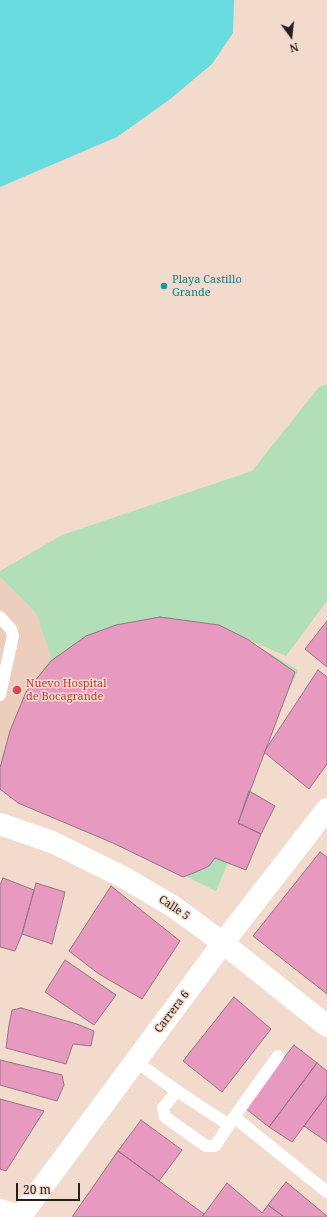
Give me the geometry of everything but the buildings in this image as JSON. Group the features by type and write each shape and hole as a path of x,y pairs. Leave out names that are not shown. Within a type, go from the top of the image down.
{"street":[{"name":"Carrera 6","path":"20,1217 223,943 327,808"},
{"name":"Calle 5","path":"0,824 52,842 123,877 174,906 327,1026"},
{"path":"0,1210 20,1217"}],"lane":[{"path":"0,617 11,629 13,636 0,695"},
{"path":"177,1091 163,1108 165,1116 206,1146 215,1146 278,1056"},
{"path":"135,1061 177,1091 232,1121 327,1192"}],"shaded area":[{"name":"Nuevo Hospital de Bocagrande","path":"0,577 36,613 51,657 17,723 0,768"}],"green space":[{"path":"327,384 327,601 286,656 210,623 188,624 216,628 261,648 298,670 243,793 254,800 216,891 7,790 17,723 51,657 36,613 0,577 0,571 62,535 252,471 319,387"}],"water":[{"path":"0,0 234,0 233,33 212,64 169,100 117,137 0,187"}],"place":[{"name":"Playa Castillo Grande","path":"164,286"},
{"name":"Nuevo Hospital de Bocagrande","path":"17,690"}]}
